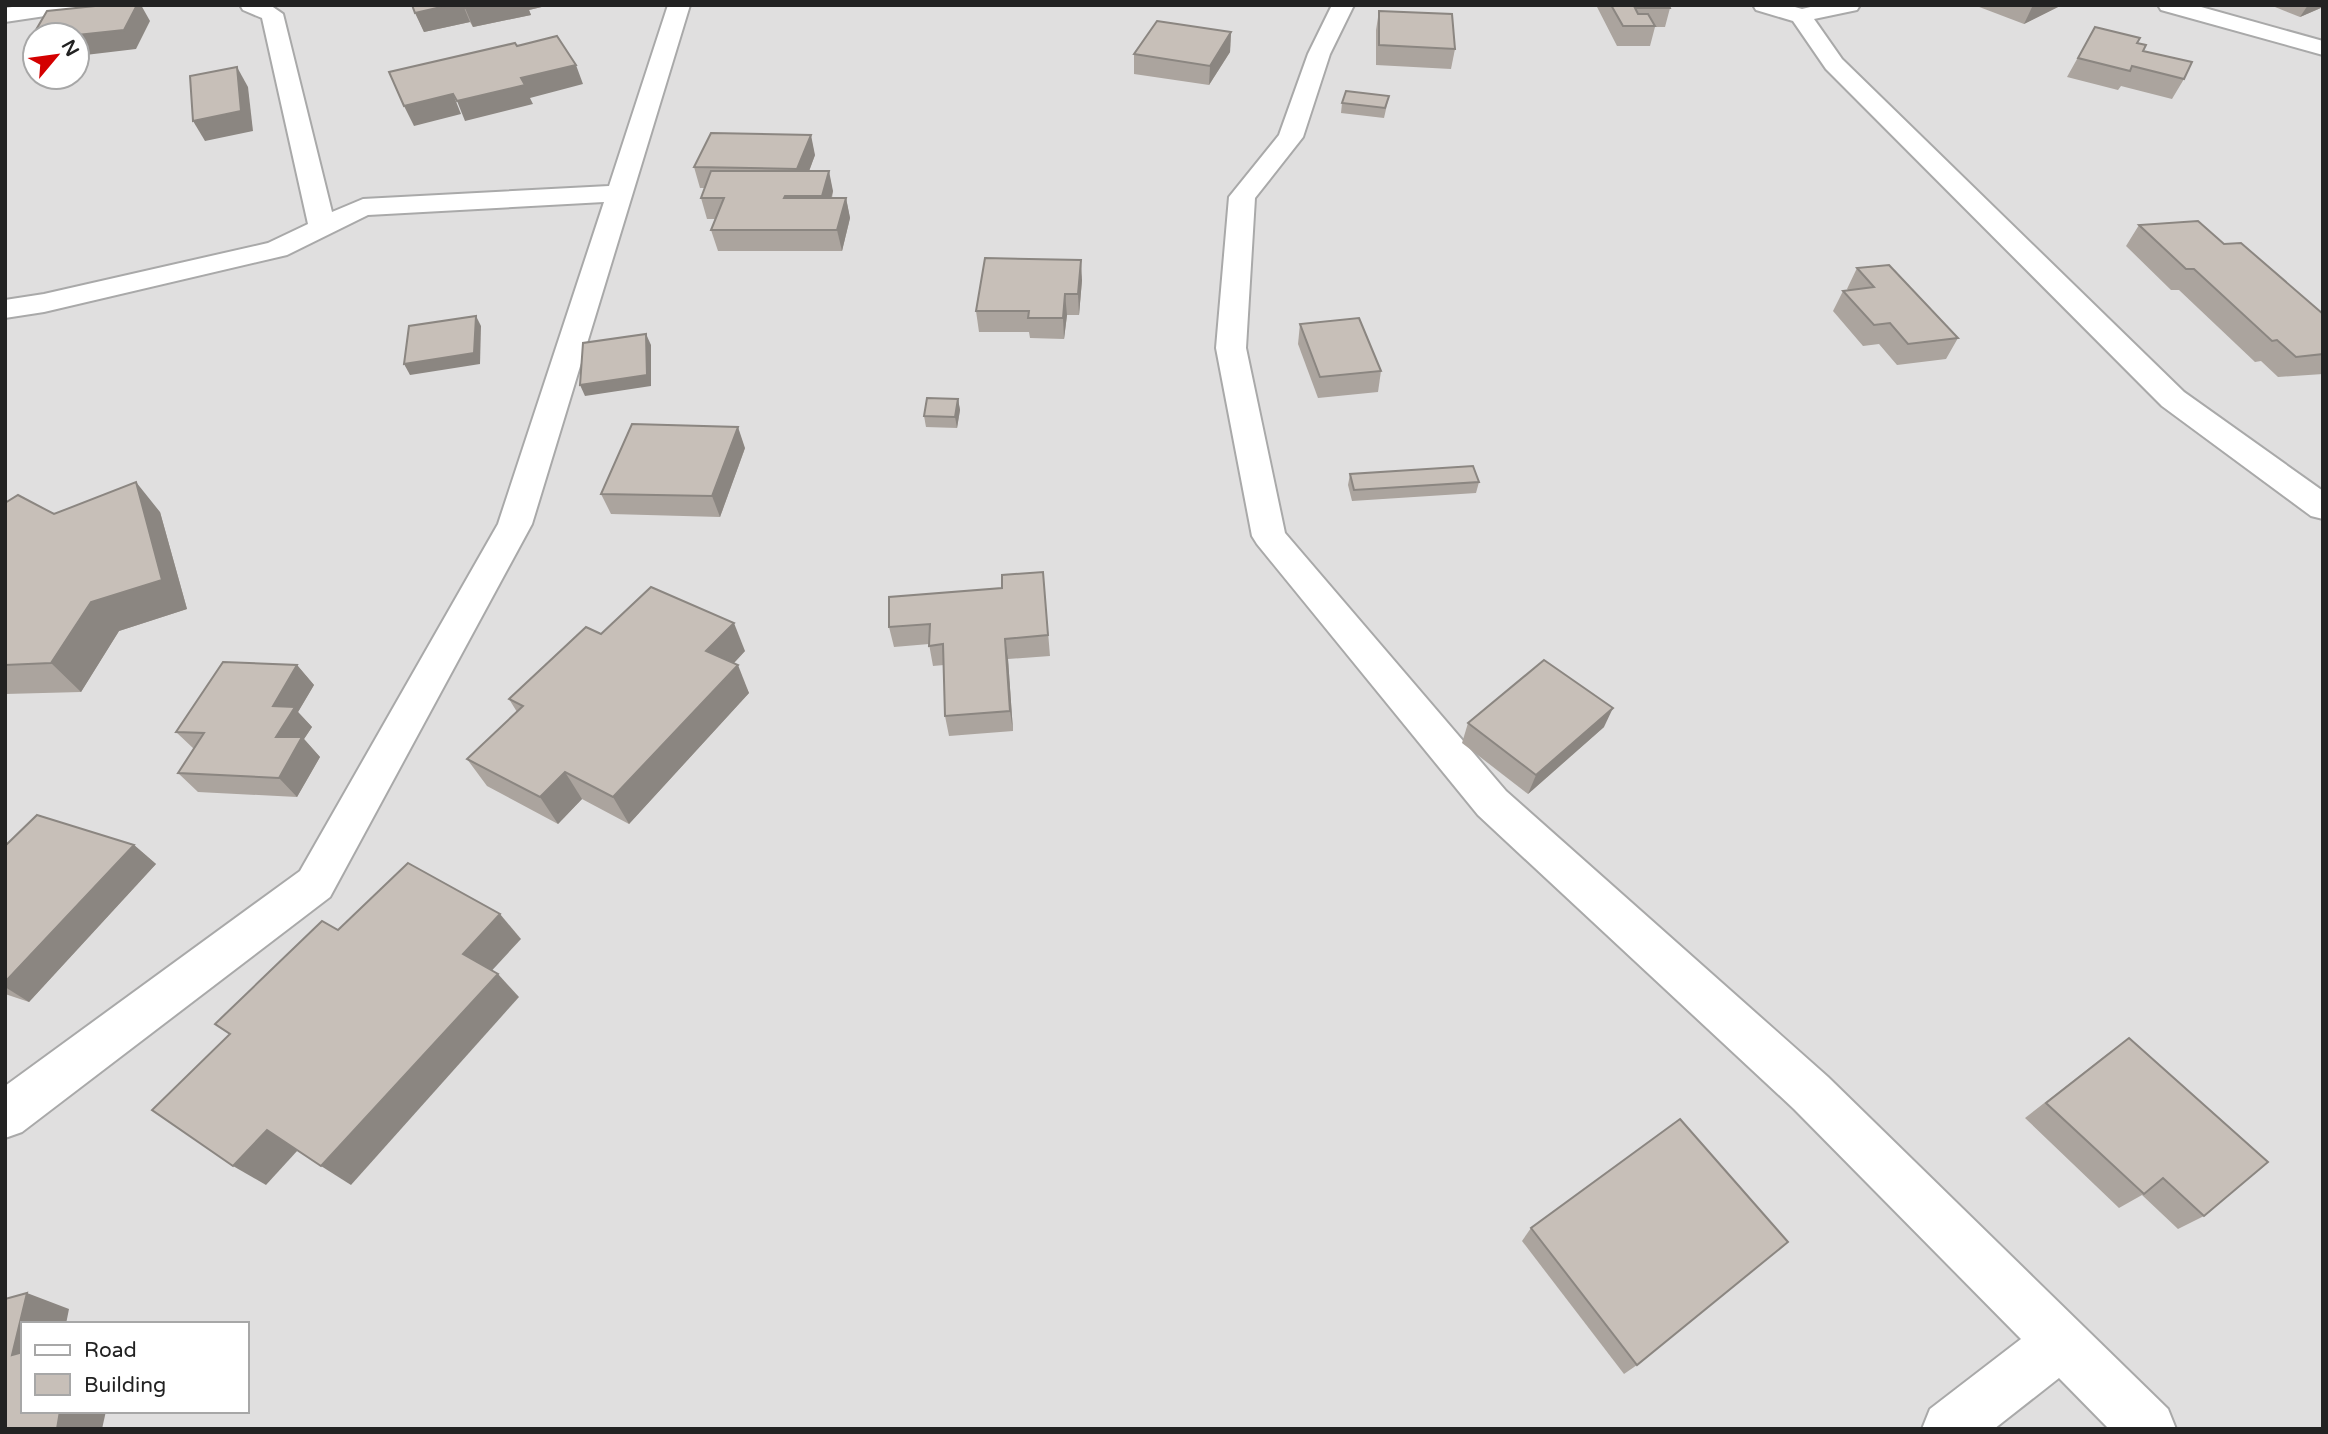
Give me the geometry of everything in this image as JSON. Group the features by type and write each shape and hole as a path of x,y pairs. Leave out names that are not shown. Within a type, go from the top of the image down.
{"street":[{"path":"5,15 72,5"},
{"path":"251,5 272,14 322,227"},
{"path":"5,1115 315,884 516,523 679,5"},
{"path":"1343,5 1319,54 1291,137 1242,197 1231,348 1269,536 1492,803 1811,1093 2148,1429"},
{"path":"1764,5 1801,16 1849,5"},
{"path":"2169,5 2323,48"},
{"path":"1801,16 1834,64 2172,399 2323,508"},
{"path":"5,309 277,249 363,207 621,193"},
{"path":"1950,1429 2061,1342"}],"shaded area":[{"path":"5,5 2323,5 2323,1429 5,1429"}],"building":[{"path":"105,5 137,5 124,30 91,34 91,21 41,21 47,11"},
{"path":"412,5 450,5 415,13"},
{"path":"1611,5 1669,5 1670,8 1635,8 1638,14 1648,14 1655,26 1623,26"},
{"path":"1379,11 1452,14 1455,49 1379,45"},
{"path":"1157,21 1231,32 1210,66 1134,54"},
{"path":"2095,27 2140,38 2137,43 2146,45 2143,51 2192,62 2184,79 2132,66 2130,71 2078,58"},
{"path":"557,36 576,65 521,78 525,85 457,101 453,94 404,106 389,72 515,43 517,46"},
{"path":"237,67 241,111 193,121 190,76"},
{"path":"1346,91 1389,96 1385,108 1342,103"},
{"path":"711,133 811,135 797,169 694,167"},
{"path":"711,171 829,171 822,196 784,198 846,198 837,230 711,230 724,198 701,198"},
{"path":"2198,221 2224,244 2241,243 2323,314 2323,354 2296,357 2277,340 2272,341 2194,269 2186,269 2139,225"},
{"path":"985,258 1081,260 1078,294 1065,294 1063,318 1028,318 1029,311 976,311"},
{"path":"1889,265 1958,338 1908,344 1890,323 1874,325 1843,291 1874,287 1857,268"},
{"path":"476,316 474,353 404,364 409,326"},
{"path":"1359,318 1381,371 1320,377 1300,324"},
{"path":"646,334 647,375 580,385 583,343"},
{"path":"927,398 958,399 955,417 924,416"},
{"path":"632,424 738,427 712,496 601,494"},
{"path":"1473,466 1479,482 1354,490 1350,474"},
{"path":"136,482 162,580 91,602 51,663 5,665 5,503 18,495 54,514"},
{"path":"1043,572 1048,635 1005,639 1010,711 945,716 943,644 929,646 930,624 889,627 889,597 1002,588 1002,575"},
{"path":"651,587 734,623 706,651 738,665 613,797 565,772 540,797 467,759 523,706 509,699 586,627 601,634"},
{"path":"1544,660 1613,708 1536,775 1468,723"},
{"path":"223,662 297,665 273,706 295,707 276,737 302,737 279,778 178,773 204,733 176,732"},
{"path":"37,815 134,845 5,982 5,846"},
{"path":"408,863 500,914 463,954 498,974 321,1166 267,1130 233,1166 152,1110 230,1034 215,1024 322,921 338,930"},
{"path":"2129,1038 2268,1162 2204,1216 2163,1178 2144,1194 2046,1103"},
{"path":"1680,1119 1788,1242 1637,1365 1531,1228"},
{"path":"27,1293 12,1355 21,1353 21,1413 60,1413 57,1429 5,1429 5,1299"}]}
